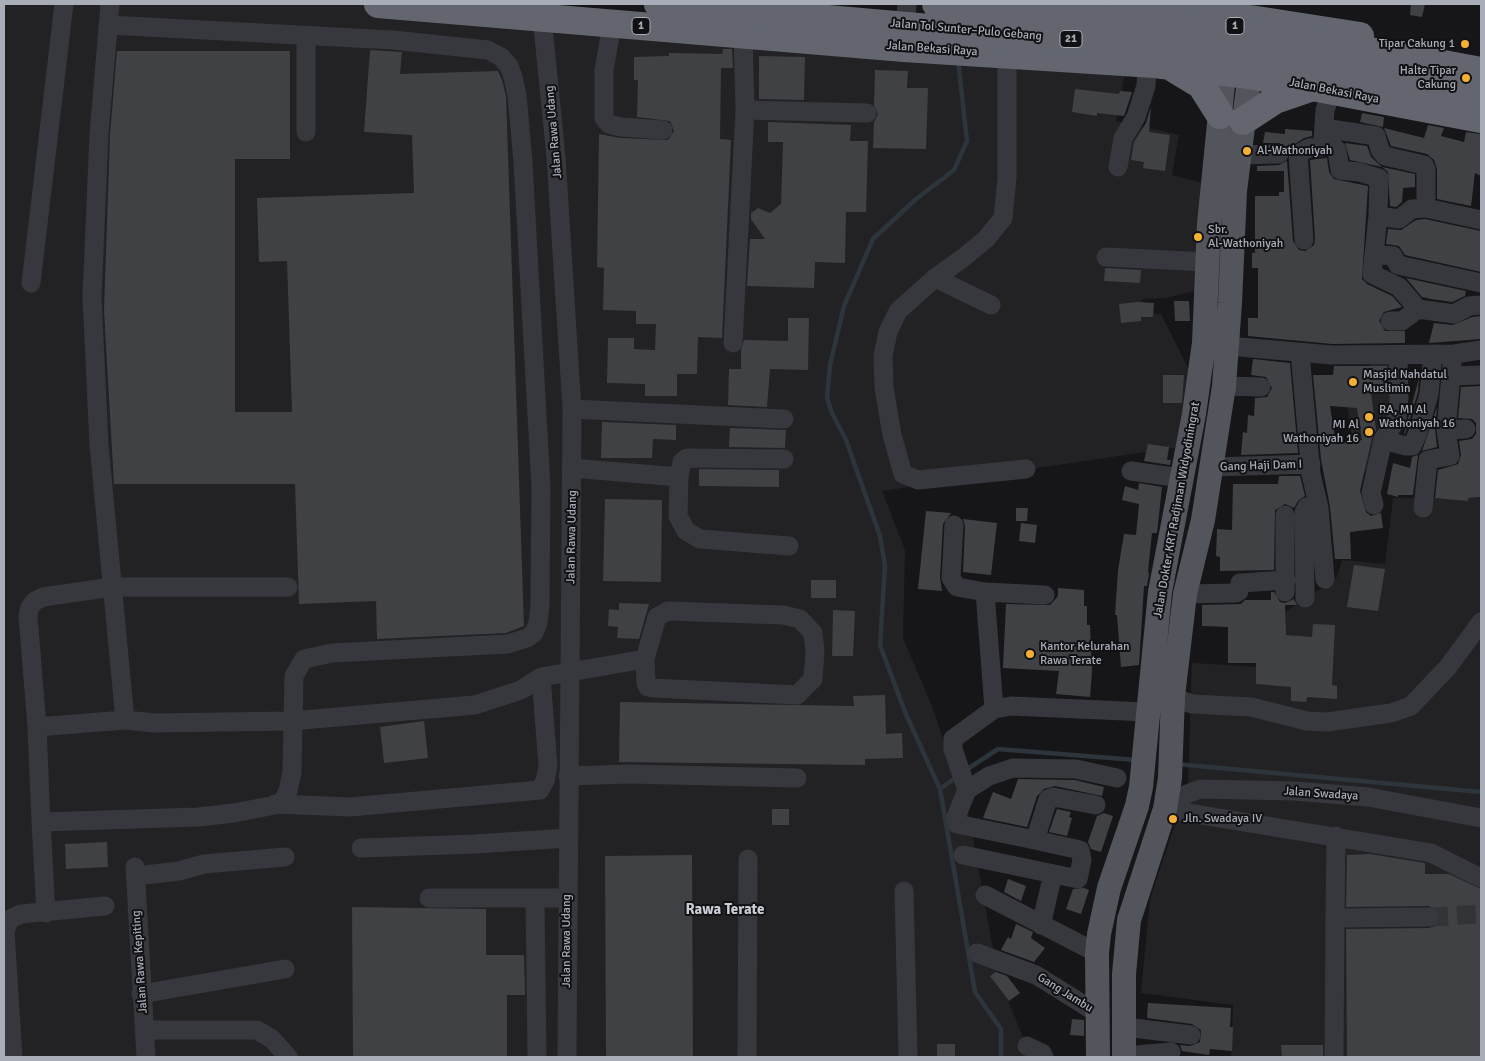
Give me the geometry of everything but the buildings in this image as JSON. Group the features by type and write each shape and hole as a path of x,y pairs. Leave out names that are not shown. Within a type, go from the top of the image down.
{"highway":[{"name":"Jalan Bekasi Raya","path":"378,4 910,48 1151,64 1237,74 1481,119"},
{"name":"Jalan Tol Sunter–Pulo Gebang","path":"658,4 1179,50 1270,61 1481,95"},
{"name":"Jalan Tol Sunter–Pulo Gebang","path":"936,4 1108,19 1279,37 1390,54 1481,71"},
{"name":"1","path":"1092,4 1118,14 1229,21"},
{"name":"1","path":"1118,4 1229,21 1379,39 1481,60"},
{"path":"1151,64 1172,68 1201,85 1231,118 1275,100 1323,89"}],"main road":[{"name":"Jalan Dokter KRT Radjiman Widyodiningrat","path":"1229,21 1237,74"},
{"name":"Jalan Dokter KRT Radjiman Widyodiningrat","path":"1098,1057 1097,953 1109,888 1137,806 1142,776 1147,709 1160,592 1202,361 1209,224 1231,118 1237,74 1256,24"},
{"name":"Jalan Dokter KRT Radjiman Widyodiningrat","path":"1124,1057 1124,974 1130,920 1164,809 1170,778 1174,696 1185,594 1203,520 1224,386 1239,155 1231,118"},
{"path":"1209,224 1233,227"},
{"path":"1137,806 1164,809"}],"street":[{"path":"31,283 64,4"},
{"path":"110,4 110,26 99,134 92,297 99,445 124,720"},
{"path":"907,4 910,48"},
{"name":"Jalan Rawa Udang","path":"542,17 556,158 572,409 567,800 567,1057"},
{"path":"606,23 610,36 604,70 604,118 609,124 621,127 664,130"},
{"path":"41,822 198,817 234,813 283,801 292,772 294,676 304,659 332,654 508,644 527,638 534,633 538,623 540,605 541,487 527,227 517,95 509,66 500,57 488,50 393,40 110,26"},
{"path":"733,343 745,110 743,33"},
{"path":"306,36 306,132"},
{"path":"1006,54 1007,178 1004,218 970,252 935,278 898,311 888,332 883,356 884,388 892,435 903,474 918,480 1026,469"},
{"path":"1118,167 1123,138 1136,117 1151,64"},
{"path":"1323,89 1325,110 1323,137"},
{"path":"745,110 867,113"},
{"path":"1304,240 1298,154 1323,137 1376,136 1380,150 1385,156 1424,166 1426,208"},
{"path":"1323,137 1336,147 1340,170 1359,172 1379,178 1378,216 1372,274 1399,287 1418,309 1454,314 1469,306 1481,305"},
{"path":"1239,155 1279,154"},
{"path":"1378,216 1399,219 1412,209 1426,208 1481,220"},
{"path":"1374,254 1393,256 1398,265 1481,283"},
{"path":"1106,257 1207,262"},
{"path":"935,278 990,305"},
{"path":"1390,321 1402,322 1418,309"},
{"path":"1228,346 1300,353 1398,355 1454,354 1481,350"},
{"path":"1300,353 1310,464 1314,493 1319,508 1325,580"},
{"path":"1383,440 1412,446 1429,394 1433,354"},
{"path":"1423,508 1428,460 1450,456 1446,430 1454,354"},
{"path":"1374,505 1371,492 1383,440 1397,419 1399,398 1398,355"},
{"path":"1451,376 1481,375"},
{"path":"1224,386 1261,387"},
{"path":"572,409 784,419"},
{"path":"1446,430 1466,429"},
{"path":"784,459 687,458 682,462 679,476 678,516 686,531 700,539 789,546"},
{"name":"Gang Haji Dam I","path":"1212,467 1310,464"},
{"path":"572,468 679,476"},
{"path":"1131,471 1181,478"},
{"path":"1305,598 1304,512 1307,507 1319,508"},
{"path":"1185,594 1236,593 1239,592 1240,583 1285,587 1285,515"},
{"path":"954,525 951,578 957,586 985,592 1045,594"},
{"path":"46,913 37,727 28,616 30,607 35,601 43,597 112,587 288,587"},
{"path":"985,592 994,709"},
{"path":"668,611 783,615 800,619 813,633 815,652 813,679 798,695 648,687 646,683 645,659 657,617 668,611"},
{"path":"962,855 1078,880 1082,860 1080,850 957,824 956,818 965,786 953,749 954,736 994,709 1010,706 1147,709 1174,696 1192,704 1251,707 1307,721 1327,722 1391,713 1411,706 1448,667 1481,622"},
{"path":"37,727 124,720 155,723 292,721 475,705 521,690 541,677 645,659"},
{"path":"276,804 350,807 540,790 545,781 548,766 541,677"},
{"path":"965,786 1013,768 1076,769 1117,778"},
{"path":"568,776 629,774 797,778"},
{"name":"Jalan Swadaya","path":"1164,809 1182,796 1200,789 1295,791 1368,797 1481,818"},
{"path":"1035,840 1048,799 1053,796 1096,805"},
{"path":"1164,809 1431,853 1481,878"},
{"path":"361,848 475,844 568,834"},
{"path":"1334,1057 1336,836"},
{"name":"Jalan Rawa Kepiting","path":"146,1057 141,994 136,871 179,871 204,864 285,857"},
{"path":"747,1057 748,859"},
{"path":"1041,925 1053,874"},
{"path":"904,891 908,1057"},
{"path":"985,895 1097,953"},
{"path":"429,898 567,898"},
{"path":"535,899 537,1057"},
{"path":"13,1057 5,931 10,919 21,914 105,906"},
{"path":"1335,918 1429,917"},
{"name":"Gang Jambu","path":"977,953 1036,975 1097,1013"},
{"path":"141,994 285,968"},
{"path":"1125,1027 1191,1035"},
{"path":"145,1030 257,1030 272,1039 288,1057"},
{"path":"1027,1046 1042,1053 1044,1057"},
{"path":"1124,1057 1171,1052"}],"shaded area":[{"path":"4,4 396,4 1127,62 1116,121 1179,135 1172,175 1238,192 1237,280 1167,298 1142,299 1142,313 1161,314 1197,386 1186,446 882,491 905,550 903,638 932,706 969,816 998,977 1026,1044 1028,1057 4,1057"},
{"name":"RA, MI Al Wathoniyah 16","path":"1394,360 1390,410 1369,475 1354,453 1346,395 1365,395 1370,363"},
{"path":"1393,498 1481,498 1481,1057 1231,1057 1233,1005 1141,993 1150,899 1188,785 1192,663 1260,667 1264,626 1336,579 1342,560 1385,564"}],"waterway":[{"path":"940,789 905,712 880,645 885,566 880,536 846,440 832,413 827,398 830,365 844,306 873,239 915,200 954,170 967,141 958,60"},
{"path":"966,770 998,749 1136,760"},
{"path":"1176,764 1481,792"},
{"path":"958,776 940,789 975,992 1001,1029 1001,1057"}],"tunnel":[{"path":"1429,917 1481,914"}],"place":[{"name":"Tipar Cakung 1","path":"1465,44"},
{"name":"Halte Tipar Cakung","path":"1466,78"},
{"name":"Al-Wathoniyah","path":"1247,151"},
{"name":"Sbr. Al-Wathoniyah","path":"1198,237"},
{"name":"Masjid Nahdatul Muslimin","path":"1353,382"},
{"name":"RA, MI Al Wathoniyah 16","path":"1369,417"},
{"name":"MI Al Wathoniyah 16","path":"1369,432"},
{"name":"Kantor Kelurahan Rawa Terate","path":"1030,654"},
{"name":"Jln. Swadaya IV","path":"1173,819"}],"district":[{"name":"Rawa Terate","path":"725,910"}]}
